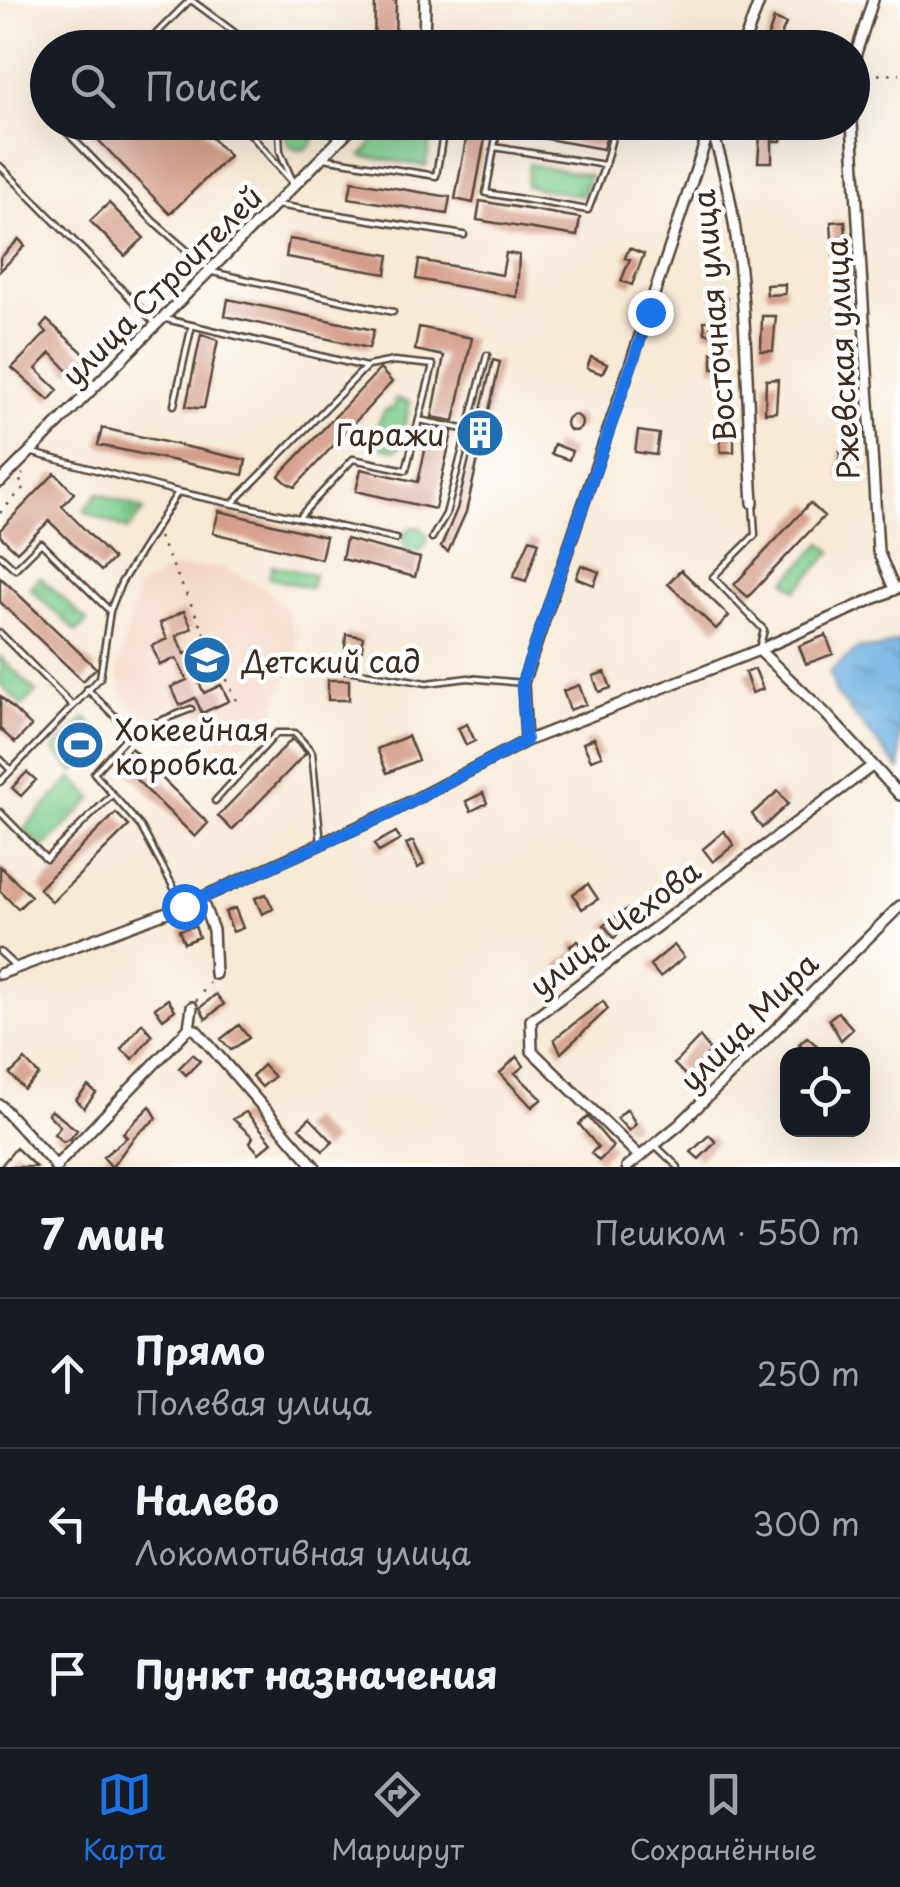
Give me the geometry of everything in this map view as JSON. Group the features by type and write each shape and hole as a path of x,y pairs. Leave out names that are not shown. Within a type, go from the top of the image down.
{"street":[{"path":"424,30 425,0"},
{"path":"749,30 760,0"},
{"path":"863,30 873,0"},
{"name":"улица Строителей","path":"0,482 340,140"},
{"path":"526,741 522,683 707,140"},
{"name":"Восточная улица","path":"717,140 728,174 736,240 752,503"},
{"name":"Ржевская улица","path":"853,140 878,551 897,588"},
{"path":"0,974 184,906 321,844 526,741 759,650 897,588"},
{"path":"759,650 826,714 900,794"},
{"name":"улица Чехова","path":"639,1156 532,1051 531,1020 872,766"},
{"path":"202,898 213,930 215,974"},
{"name":"улица Мира","path":"627,1167 679,1124 900,906"},
{"path":"0,1105 56,1167 188,1028 192,1007"},
{"path":"188,1028 196,1030 315,1167"}],"lane":[{"path":"160,30 191,0 231,30"},
{"path":"74,140 153,221 212,272 393,312"},
{"path":"255,140 295,186"},
{"path":"279,140 295,186"},
{"path":"322,158 436,176 442,140"},
{"path":"495,140 486,193 588,210 611,140"},
{"path":"494,147 605,164"},
{"path":"0,166 162,322 192,325 366,366 394,361 433,366 406,470 354,459 300,516"},
{"path":"277,205 464,235"},
{"path":"174,406 192,325"},
{"path":"432,538 446,514 486,355"},
{"path":"233,503 366,366"},
{"path":"419,420 468,430"},
{"path":"29,452 178,492 396,538"},
{"path":"0,782 100,678 110,611 121,583 178,492"},
{"path":"752,503 755,534 713,577 764,630 759,650"},
{"path":"0,556 15,569 41,543 110,611"},
{"path":"0,633 71,704"},
{"path":"299,671 328,667 427,683 468,678 522,683"},
{"path":"88,689 131,732"},
{"path":"184,906 141,828 94,773 131,732 191,709"},
{"path":"214,801 277,732 294,733 312,752 321,844"},
{"path":"0,759 11,770"},
{"path":"0,812 46,859 112,795"},
{"path":"0,952 17,968"},
{"path":"653,1144 678,1167"}],"path":[{"path":"870,75 900,74"},
{"path":"0,513 26,486 18,479 40,455"},
{"path":"155,528 238,703"},
{"path":"192,1007 215,974"}],"shaded area":[{"name":"Детский сад","path":"174,568 223,568 265,588 289,611 299,649 267,729 255,738 225,749 190,747 152,728 123,697 117,671 138,587"}],"green space":[{"path":"287,140 313,140 300,150"},
{"path":"375,140 430,140 426,166 362,156"},
{"path":"529,164 590,175 583,196 526,186"},
{"path":"396,399 410,402 400,447 394,450 368,445 385,410 393,409"},
{"path":"98,493 144,510 128,530 84,511"},
{"path":"415,527 424,530 424,548 415,551 406,548 403,539 406,530"},
{"path":"822,543 832,552 796,590 786,581"},
{"path":"272,565 314,575 311,588 269,578"},
{"path":"40,577 87,621 77,632 29,588"},
{"path":"0,657 36,692 22,706 0,684"},
{"name":"Хокеейная коробка","path":"85,718 107,740 74,772 53,750"},
{"path":"72,778 93,798 44,849 24,829"}],"water":[{"path":"900,640 900,770 836,694 830,672 859,648 880,648"}],"building":[{"path":"375,0 396,0 395,30 374,30"},
{"path":"774,19 786,24 783,30 770,30"},
{"path":"98,140 213,140 229,156 170,214"},
{"path":"466,140 485,140 473,203 455,199"},
{"path":"553,140 606,140 603,149"},
{"path":"760,140 781,140 772,141 772,162 758,162"},
{"path":"352,181 450,197 447,214 349,198"},
{"path":"480,201 580,218 577,236 477,220"},
{"path":"109,203 144,238 125,256 90,221"},
{"path":"845,221 847,255 833,255 831,222"},
{"path":"19,239 25,246 0,271 0,258"},
{"path":"289,239 389,255 386,274 286,257"},
{"path":"629,248 644,254 632,285 621,281 630,259 625,258"},
{"path":"506,253 519,255 517,297 416,279 419,260 502,275"},
{"path":"785,284 785,294 767,295 766,285"},
{"path":"228,299 374,330 369,348 225,316"},
{"path":"715,299 727,299 727,333 705,333 704,321 715,321"},
{"path":"762,316 776,316 773,351 761,351"},
{"path":"47,320 87,356 70,373 51,353 36,369 58,390 49,400 12,368 47,332 41,327"},
{"path":"419,327 472,338 454,421 432,417 444,356 415,350"},
{"path":"201,334 218,340 204,408 195,408 186,406"},
{"path":"712,352 727,352 726,367 712,368"},
{"path":"591,357 607,364 602,374 587,368"},
{"name":"Гаражи","path":"493,360 500,362 466,512 448,552 441,547 457,509"},
{"path":"380,369 392,382 295,487 279,476"},
{"path":"843,378 856,378 853,407 843,408"},
{"path":"778,379 776,412 765,413 766,380"},
{"path":"574,415 582,423 574,431 566,423"},
{"path":"734,422 734,452 721,452 718,423"},
{"path":"102,428 246,460 243,475 98,445"},
{"path":"430,428 452,432 435,509 356,491 361,469 418,482"},
{"path":"638,431 659,434 656,455 635,452"},
{"path":"554,444 572,451 569,460 551,454"},
{"path":"840,451 850,451 851,478 839,478"},
{"path":"55,473 74,493 62,506 113,559 101,571 49,521 17,552 0,536 0,530"},
{"path":"810,503 824,516 748,597 734,585"},
{"path":"219,511 326,537 321,559 213,533"},
{"path":"346,539 420,558 415,577 342,559"},
{"path":"530,539 539,542 526,581 513,577"},
{"path":"581,565 599,572 594,585 576,578"},
{"path":"681,570 729,616 716,629 668,584"},
{"path":"0,577 96,668 83,681 0,602"},
{"path":"184,611 192,628 176,636 185,654 202,646 210,664 194,672 204,693 221,685 229,701 202,713 195,698 180,705 171,687 187,680 176,658 160,665 152,646 167,639 160,623"},
{"path":"346,634 363,637 362,650 345,648"},
{"path":"826,635 833,654 806,664 799,646"},
{"path":"755,669 763,689 752,693 745,673"},
{"path":"605,672 611,688 599,692 593,676"},
{"path":"328,680 349,680 349,700 328,700"},
{"path":"579,685 586,704 570,710 563,691"},
{"path":"0,696 31,726 15,743 0,729"},
{"path":"467,724 475,741 466,745 458,728"},
{"path":"408,736 418,760 387,773 377,749"},
{"path":"594,738 602,756 591,760 583,743"},
{"path":"292,739 306,753 232,830 218,816"},
{"path":"131,748 208,823 195,837 118,762"},
{"path":"27,772 36,780 21,796 12,788"},
{"path":"778,791 788,804 762,828 752,814"},
{"path":"483,793 487,803 471,811 466,801"},
{"path":"116,813 129,826 52,902 39,888"},
{"path":"724,831 734,845 713,862 703,849"},
{"path":"396,832 400,840 379,852 374,844"},
{"path":"413,841 424,864 418,868 406,844"},
{"path":"0,866 31,896 18,909 0,891"},
{"path":"678,872 687,885 661,903 652,891"},
{"path":"588,884 598,899 582,909 573,894"},
{"path":"266,894 273,909 262,914 255,898"},
{"path":"235,908 243,928 233,932 225,912"},
{"path":"627,909 636,921 614,938 604,925"},
{"path":"195,926 199,937 184,943 179,930"},
{"path":"578,941 588,954 564,976 556,965 574,952 570,946"},
{"path":"674,945 684,957 660,977 650,965"},
{"path":"216,994 224,1004 206,1019 200,1008"},
{"path":"168,999 175,1010 163,1019 155,1008"},
{"path":"603,1001 608,1009 561,1053 554,1039"},
{"path":"838,1012 853,1029 841,1040 829,1019"},
{"path":"142,1023 152,1035 133,1059 121,1049"},
{"path":"239,1025 249,1038 231,1050 221,1039"},
{"path":"700,1037 710,1051 689,1079 674,1064"},
{"path":"807,1037 819,1047 803,1047 799,1044"},
{"path":"193,1054 200,1061 186,1075 179,1068"},
{"path":"517,1056 524,1066 515,1073 542,1099 532,1107 500,1073"},
{"path":"25,1060 39,1075 24,1089 10,1074"},
{"path":"263,1065 274,1077 262,1087 252,1076"},
{"path":"88,1086 96,1093 84,1108 76,1100"},
{"path":"150,1106 157,1118 135,1136 112,1167 103,1157 127,1137 123,1133"},
{"path":"627,1109 636,1124 629,1131 617,1118"},
{"path":"51,1110 77,1130 71,1138 63,1142 54,1134 60,1126 48,1114"},
{"path":"246,1112 272,1142 259,1153 250,1143 253,1137 233,1119"},
{"path":"588,1117 613,1147 599,1161 591,1153 598,1147 579,1124"},
{"path":"310,1118 333,1142 323,1151 299,1128"},
{"path":"709,1135 716,1142 699,1159 691,1152"},
{"path":"16,1148 36,1167 0,1167"}],"place":[{"name":"Гаражи","path":"480,433"},
{"name":"Детский сад","path":"207,660"},
{"name":"Хокеейная коробка","path":"80,745"}],"route":[{"path":"184,906 389,814 526,741 522,683 650,312"}]}
